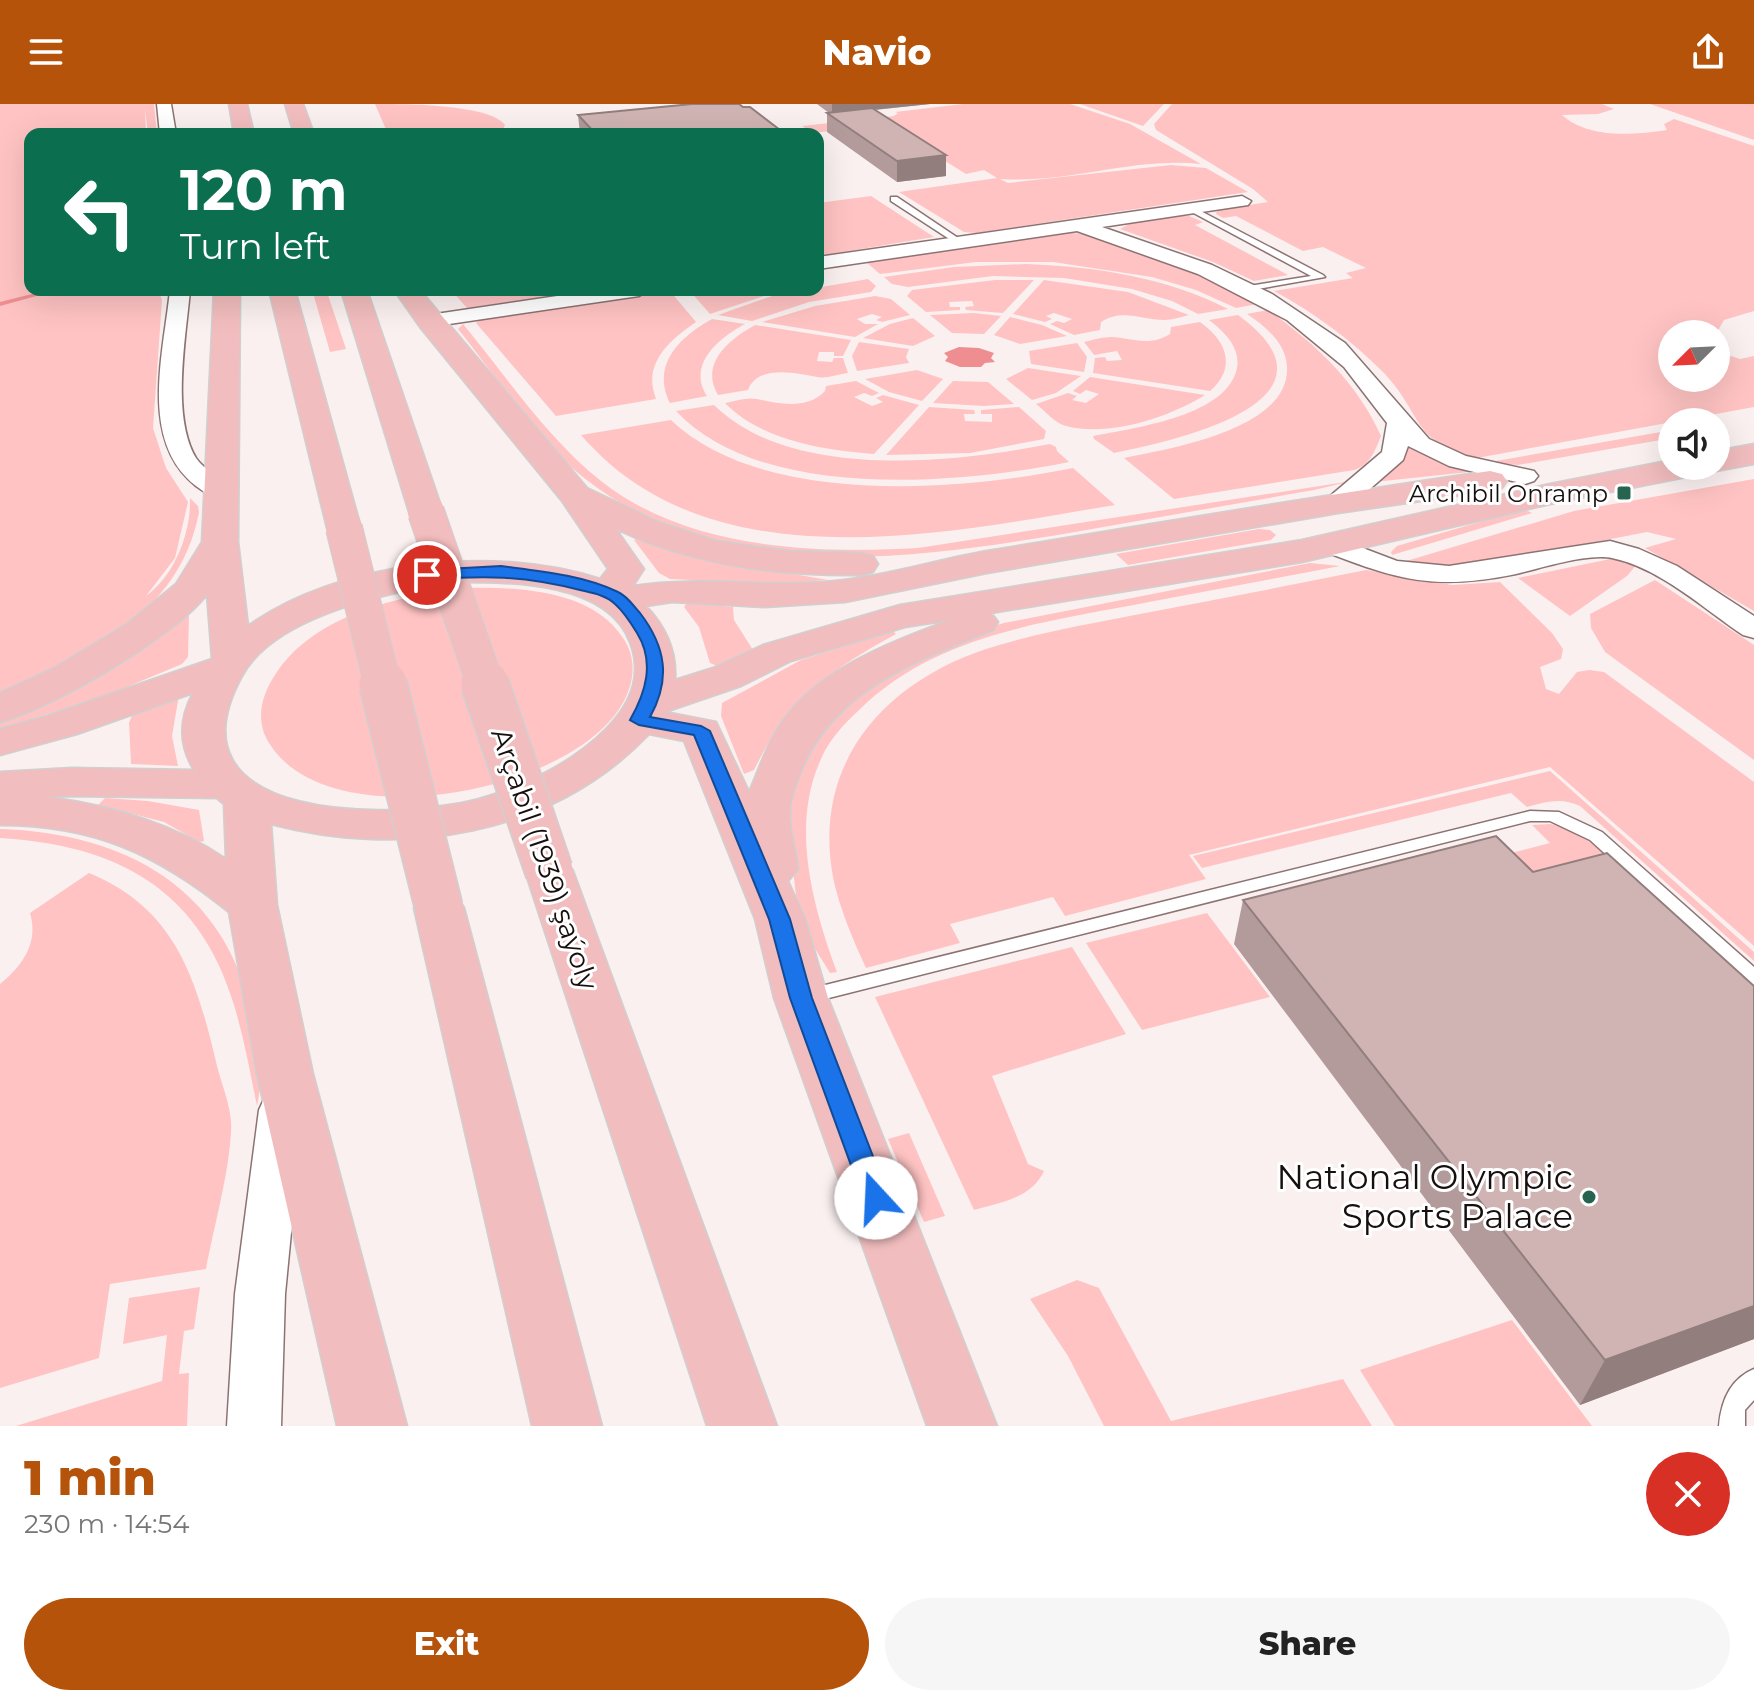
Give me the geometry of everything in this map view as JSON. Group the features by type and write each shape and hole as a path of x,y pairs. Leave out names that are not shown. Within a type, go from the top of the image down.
{"main road":[{"path":"229,104 242,128"},
{"path":"238,104 243,128"},
{"path":"227,296 220,542 229,664 202,714 205,751 237,791 252,905 285,1074 372,1426"},
{"path":"284,296 567,1426"},
{"name":"Arçabil (1939) şaýoly","path":"356,296 426,512 742,1426"},
{"path":"411,296 575,495 626,569 614,596"},
{"path":"1730,439 1754,435"},
{"path":"0,742 62,725 229,664 265,633 306,609 353,591 402,578 452,571 501,571 547,577 614,596 672,591 765,596 845,591 987,562 1658,452"},
{"path":"1730,458 1754,454"},
{"path":"644,711 777,653 900,616 1155,577 1331,544 1658,473"},
{"path":"575,495 631,524 672,540 717,552 820,564 987,562"},
{"path":"0,709 70,676 141,632 190,591 220,542"},
{"path":"780,919 767,804 797,732 826,701 861,675 902,652 975,623 1155,577"},
{"path":"0,786 72,782 237,791 289,815 341,825 400,826 461,818 519,801 570,778 611,750 644,711 657,672 652,644 614,596"},
{"path":"644,711 701,731 780,919 801,998 962,1426"},
{"path":"0,810 97,821 138,833 193,861 252,905"}],"street":[{"path":"164,104 167,128"},
{"path":"824,262 1242,201"},
{"path":"1078,225 1183,259 1249,289 1325,337 1368,381 1399,423 1420,443 1435,452 1525,476"},
{"path":"180,296 172,425 183,458 201,478 220,491"},
{"path":"429,321 598,296"},
{"path":"1338,503 1394,455 1399,423"},
{"path":"1331,544 1394,569 1440,576 1469,574 1610,549 1652,563 1754,629"},
{"path":"254,1426 260,1294 285,1074"}],"lane":[{"path":"894,199 960,242"},
{"path":"1191,208 1320,277 1249,289"},
{"path":"801,998 1530,816 1553,816 1596,836 1754,978"},
{"path":"1732,1426 1733,1406 1754,1381"}],"shaded area":[{"path":"0,104 154,104 156,128 147,128 145,109 146,128 24,128 24,296 160,296 153,428 166,468 188,502 175,558 146,596 165,577 179,552 188,525 190,498 198,506 199,512 188,549 171,579 150,605 95,647 0,697"},
{"path":"375,104 465,109 496,118 505,125 504,128 385,128"},
{"path":"963,104 1070,104 1130,124 1201,164 1150,164 1050,178 1000,179 1008,183 1171,165 1206,168 1248,192 976,233 964,232 899,192 997,178 984,170 966,174 887,125 824,132 824,128 802,126 894,116 898,113 895,112"},
{"path":"1080,104 1164,104 1143,126"},
{"path":"1172,104 1602,104 1614,109 1598,114 1562,115 1585,128 1612,133 1667,130 1664,124 1674,119 1754,146 1754,311 1724,320 1658,320 1658,392 1730,392 1730,356 1740,359 1754,356 1754,407 1730,411 1730,408 1658,408 1658,425 1477,458 1441,445 1429,436 1396,388 1371,361 1346,338 1274,291 1353,278 1346,273 1366,268 1323,247 1303,251 1236,216 1223,218 1216,214 1217,210 1268,202 1253,189 1156,130 1154,124"},
{"path":"1650,104 1754,104 1754,140"},
{"path":"871,196 934,237 824,255 824,202"},
{"path":"1189,216 1203,222 1195,225 1288,275 1254,281 1213,262 1120,229 1131,223"},
{"path":"1063,233 1083,234 1133,248 1257,304 1236,308 1196,290 1152,277 1053,262 976,262 880,274 866,262"},
{"path":"1027,264 1105,271 1155,281 1228,309 1198,314 1172,301 1132,289 1064,278 993,276 908,287 892,284 884,277 954,267"},
{"path":"868,279 876,286 871,292 809,302 752,321 718,315 772,296 824,296 824,287"},
{"path":"995,280 1034,280 1003,313 966,310 965,307 974,306 972,301 949,302 950,307 960,307 960,310 926,312 907,296 912,290"},
{"path":"1044,280 1128,292 1189,315 1164,320 1117,316 1101,322 1100,330 1074,335 1050,324 1072,319 1054,313 1046,316 1052,319 1045,322 1013,314"},
{"path":"314,296 328,296 346,349 330,352"},
{"path":"456,296 549,296 467,308"},
{"path":"636,296 674,296 696,322 661,354 653,374 656,399 556,416 476,323 481,319"},
{"path":"694,296 764,296 710,314"},
{"path":"875,296 891,299 910,315 882,322 876,320 882,317 872,314 857,319 865,324 878,324 855,337 762,322 815,306"},
{"path":"1268,310 1319,351 1360,398 1381,436 1374,452 1364,465 1354,470 1174,499 1124,458 1223,433 1269,407 1283,389 1286,358 1273,336 1247,314"},
{"path":"974,313 1001,316 984,334 952,333 930,315"},
{"path":"1238,315 1269,345 1277,371 1267,393 1243,412 1211,427 1176,438 1114,453 1094,439 1093,436 1174,418 1213,400 1227,387 1238,364 1231,342 1209,320"},
{"path":"1010,317 1042,325 1067,336 1020,344 994,335"},
{"path":"913,318 935,336 913,346 863,338 890,324"},
{"path":"712,319 745,324 716,344 703,363 702,384 707,396 670,403 664,376 672,353 689,334"},
{"path":"1200,322 1217,338 1225,355 1224,373 1210,391 1093,373 1095,358 1122,360 1117,351 1094,355 1084,342 1111,337 1155,340 1170,334 1171,327"},
{"path":"463,324 545,426 601,481 635,504 672,521 711,534 752,542 836,550 918,548 1352,481 965,549 832,557 767,552 704,539 644,516 588,481 553,449 520,410 458,329"},
{"path":"755,325 851,340 843,356 834,356 834,352 819,352 817,361 832,362 834,358 843,358 848,373 821,377 789,372 769,373 760,376 748,390 718,395 712,373 715,362 727,345"},
{"path":"859,342 909,349 906,357 909,363 857,371 852,356"},
{"path":"1077,343 1087,357 1084,372 1031,364 1029,351"},
{"path":"959,347 994,353 991,358 995,362 985,363 981,367 960,367 945,361 948,357 944,353"},
{"path":"1028,368 1081,376 1056,393 1032,400 1006,379"},
{"path":"917,370 943,379 922,401 889,392 865,379"},
{"path":"1090,377 1205,395 1156,418 1101,429 1062,425 1036,404 1068,393 1077,396 1072,400 1086,403 1099,394 1086,390 1080,394 1073,391"},
{"path":"856,381 879,393 854,397 872,406 883,402 876,398 883,395 919,405 874,454 835,450 775,435 740,416 725,403 749,398 783,404 801,403 818,397 826,386"},
{"path":"953,381 988,382 1014,404 933,403"},
{"path":"714,405 747,429 785,446 829,456 921,460 967,457 1050,444 1069,462 1024,470 919,480 863,479 809,473 758,460 713,440 676,411"},
{"path":"929,407 974,410 975,414 964,414 965,421 992,422 992,414 981,414 981,410 1019,407 1046,431 1044,439 970,453 886,455"},
{"path":"671,420 710,448 756,467 808,479 864,485 920,486 1027,476 1073,468 1115,505 906,535 833,537 762,531 695,514 634,483 581,435"},
{"path":"1658,432 1658,440 1518,465 1490,462"},
{"path":"1405,437 1469,472 1374,482"},
{"path":"1754,479 1754,611 1645,548 1676,539 1647,532 1478,565 1452,567 1403,562 1574,511"},
{"path":"1524,509 1532,513 1392,555 1397,546"},
{"path":"1259,529 1270,530 1276,535 1271,540 1128,565 1116,554"},
{"path":"639,538 691,556 828,580 774,584 670,579 659,573 634,540"},
{"path":"1620,557 1638,563 1627,576 1570,616 1518,578"},
{"path":"1310,563 1340,566 1071,617 994,635 921,664 888,685 837,733 824,752 812,785 807,811 808,866 820,921 837,972 830,973 809,939 797,905 788,825 797,775 827,724 868,685 969,633 1004,623"},
{"path":"1366,570 1452,585 1500,582 1552,633 1563,649 1561,659 1540,667 1546,689 1559,694 1577,672 1604,672 1754,782 1754,946 1550,767 1189,855 1206,879 1065,916 1053,897 950,924 960,943 866,968 839,900 829,836 834,798 845,764 863,733 887,706 916,683 949,664 1024,638"},
{"path":"1655,580 1754,645 1754,760 1605,652 1591,628 1590,614"},
{"path":"468,588 553,595 593,610 610,622 628,646 632,672 629,690 621,706 593,737 552,762 502,782 447,794 392,797 341,790 299,773 269,743 261,717 266,691 292,654 312,637 361,611 415,596"},
{"path":"687,603 733,607 734,620 753,650 717,666 710,663 699,627 684,607"},
{"path":"189,615 188,657 182,664 103,697 0,729 0,722 45,703"},
{"path":"893,631 896,634 831,674 813,689 781,724 754,770 744,774 721,716 722,703 801,660"},
{"path":"179,695 172,736 178,766 131,764 129,723 133,713"},
{"path":"1550,771 1754,952 1754,961 1580,806 1566,802 1547,802 1527,807 1511,793 1202,868 1193,856"},
{"path":"105,798 148,801 199,810 204,841 199,842 164,822 98,805"},
{"path":"1550,824 1567,829 1605,852 1690,931 1449,869 1550,843 1532,825"},
{"path":"0,829 46,833 89,842 129,857 165,877 196,903 221,936 240,975 259,1053 257,1106 238,1017 219,965 199,931 175,903 147,880 116,863 42,842 0,838"},
{"path":"89,873 119,888 143,906 163,927 191,977 229,1107 231,1131 221,1200 206,1269 110,1284 99,1358 0,1388 0,984 27,953 32,934 30,913"},
{"path":"1207,913 1270,997 1142,1030 1086,943"},
{"path":"1072,947 1126,1034 992,1076 1028,1164 1044,1171 1023,1194 974,1210 875,997"},
{"path":"909,1133 945,1216 924,1222 888,1139"},
{"path":"1077,1280 1099,1288 1171,1421 1343,1379 1372,1426 1104,1426 1068,1356 1030,1299"},
{"path":"200,1287 194,1329 184,1331 179,1374 189,1373 187,1426 16,1426 162,1381 167,1335 123,1344 129,1298"},
{"path":"1512,1320 1592,1426 1395,1426 1360,1370"}],"building":[{"path":"692,104 739,104 750,107 777,128 590,128 578,115"},
{"path":"872,108 946,155 897,161 827,113"},
{"name":"National Olympic Sports Palace","path":"1496,836 1533,872 1607,853 1754,986 1754,1306 1605,1360 1243,900"}],"waterway":[{"path":"0,304 31,296"}],"place":[{"name":"Archibil Onramp","path":"1624,493"},
{"name":"National Olympic Sports Palace","path":"1589,1197"}],"route":[{"path":"427,575 452,571 501,571 547,577 609,593 619,599 636,620 652,644 657,672 649,702 639,720 701,731 780,919 801,998 876,1198"}]}
